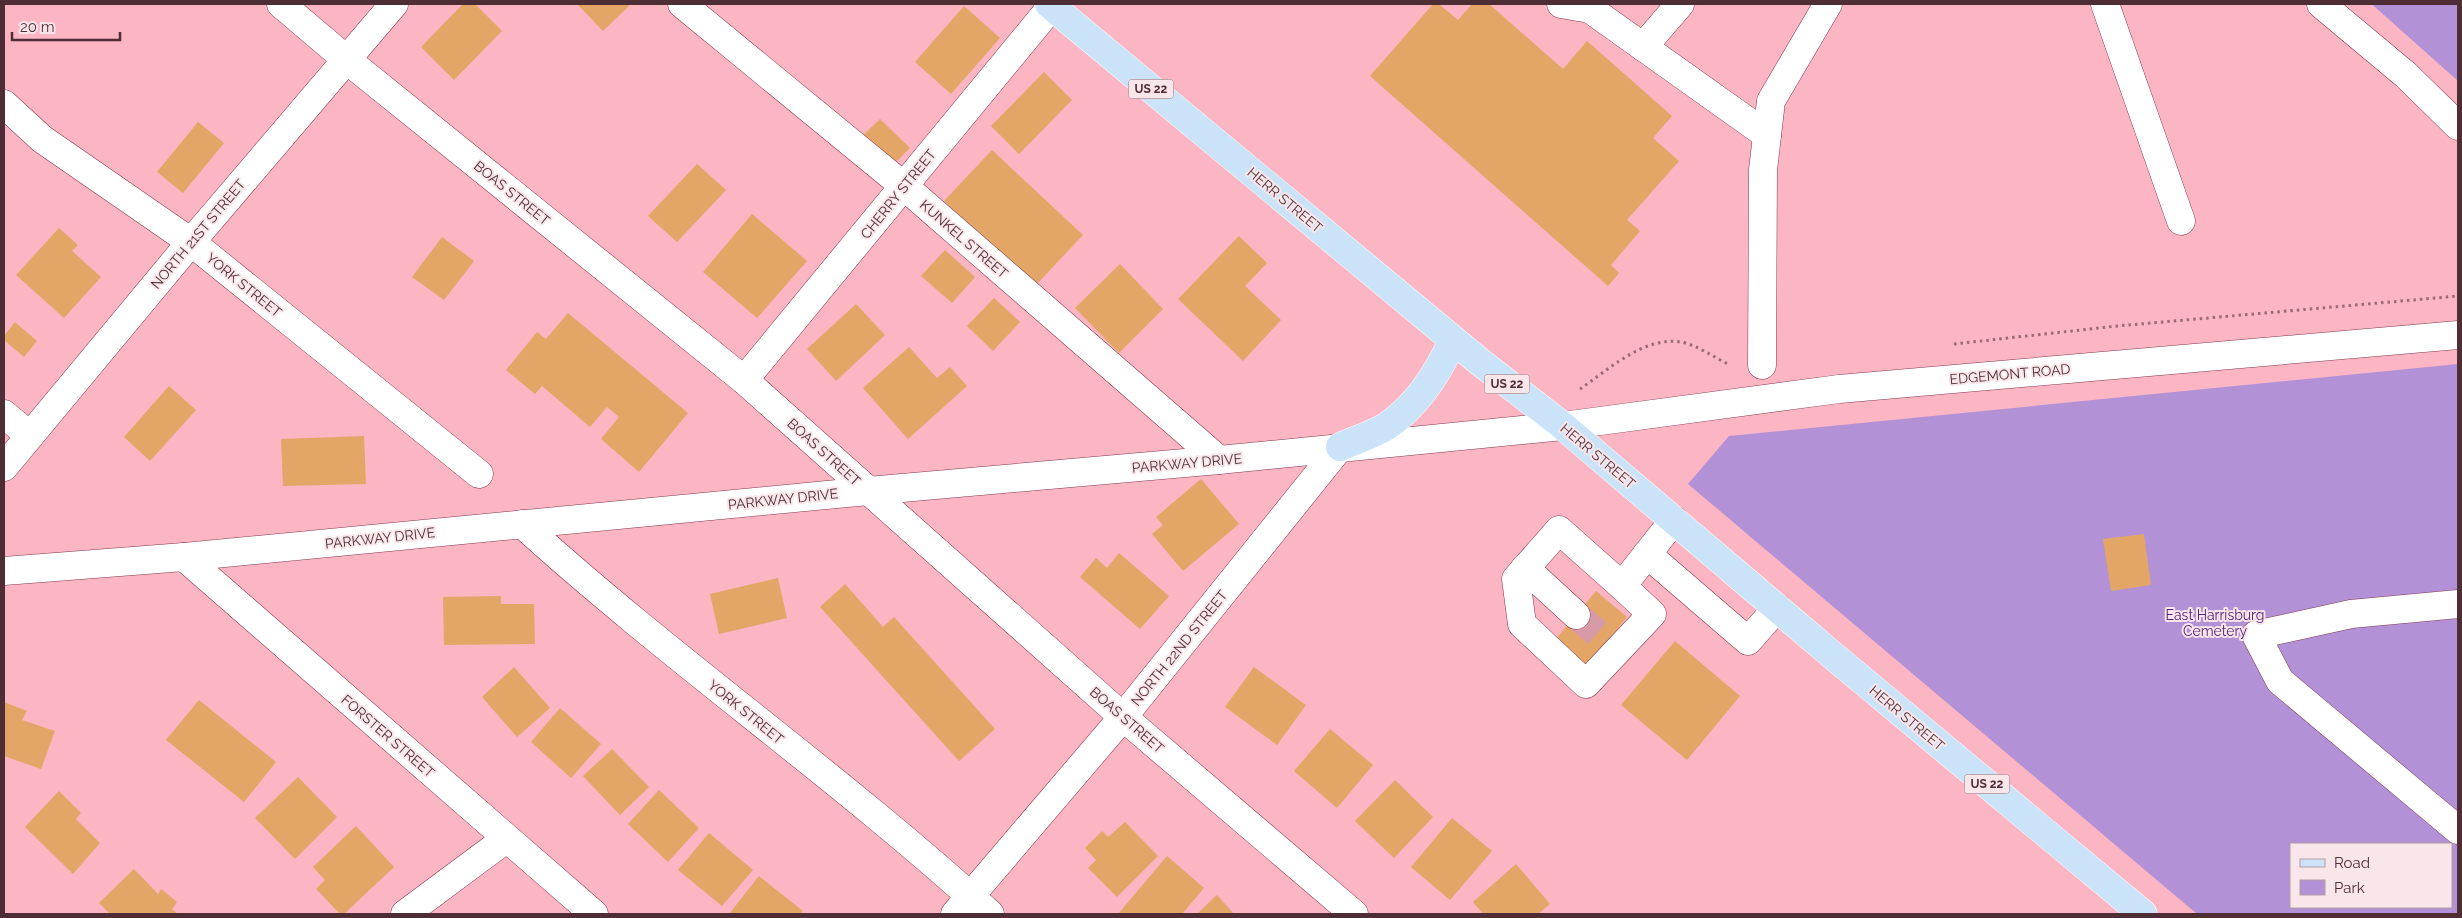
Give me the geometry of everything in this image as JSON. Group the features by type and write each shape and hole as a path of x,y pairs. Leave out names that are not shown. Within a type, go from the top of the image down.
{"main road":[{"name":"HERR STREET","path":"1050,5 1453,340 1563,426 2143,914"},
{"path":"1340,447 1386,426 1406,410 1426,389 1442,366 1453,340"}],"street":[{"name":"BOAS STREET","path":"281,4 347,60 744,380 1123,718 1354,914"},
{"name":"NORTH 21ST STREET","path":"4,467 191,242 394,4"},
{"name":"KUNKEL STREET","path":"682,4 904,187 1219,460"},
{"path":"1561,4 1590,9 1767,135"},
{"path":"1643,47 1680,4"},
{"path":"1762,365 1762,170 1771,102 1828,4"},
{"path":"2105,4 2182,220"},
{"path":"2321,4 2406,75 2458,126"},
{"name":"CHERRY STREET","path":"744,380 904,187 1050,5"},
{"name":"YORK STREET","path":"4,104 42,139 191,242 478,474"},
{"name":"EDGEMONT ROAD","path":"1563,426 1840,389 2458,335"},
{"path":"4,414 29,435"},
{"name":"PARKWAY DRIVE","path":"4,571 184,557 1563,426"},
{"name":"NORTH 22ND STREET","path":"972,908 1340,447"},
{"path":"1622,586 1674,520"},
{"name":"YORK STREET","path":"522,524 644,630 881,821 972,908"},
{"path":"1559,530 1622,586 1652,614 1612,647 1586,684 1522,624 1516,579 1559,530"},
{"path":"1647,554 1748,641 1777,608"},
{"name":"FORSTER STREET","path":"184,557 594,914"},
{"path":"1525,568 1576,615"},
{"path":"2458,604 2351,614 2256,635 2280,681 2458,830"},
{"path":"405,914 506,839"}],"path":[{"path":"1949,344 2117,326 2458,296"},
{"path":"1563,426 1577,391 1644,347 1668,341 1683,342 1732,366"}],"green space":[{"path":"2371,4 2458,4 2458,81 2375,7"},
{"name":"East Harrisburg Cemetery","path":"2458,364 2458,914 2197,914 1688,484 1729,436"}],"building":[{"path":"463,4 475,4 502,31 454,80 421,47"},
{"path":"577,4 627,4 629,6 603,31"},
{"path":"1433,4 1439,4 1458,20 1472,4 1489,4 1563,69 1587,41 1672,116 1653,138 1679,161 1627,220 1640,231 1611,265 1619,273 1608,286 1370,76"},
{"path":"964,6 1000,38 951,94 915,62"},
{"path":"1044,72 1072,100 1019,154 991,126"},
{"path":"880,119 910,148 889,169 859,139"},
{"path":"198,122 224,143 183,193 157,172"},
{"path":"992,150 1083,235 1034,287 944,201"},
{"path":"697,164 726,190 677,242 648,216"},
{"path":"752,214 807,261 757,318 703,272"},
{"path":"59,228 78,245 72,251 101,277 64,318 16,275"},
{"path":"1239,236 1267,263 1245,286 1281,320 1243,361 1178,299"},
{"path":"442,237 474,261 444,300 412,277"},
{"path":"945,250 975,277 952,303 921,276"},
{"path":"1120,264 1163,309 1119,353 1075,308"},
{"path":"994,298 1020,322 993,351 967,326"},
{"path":"856,304 885,335 836,381 807,349"},
{"path":"568,313 688,413 639,472 601,439 619,417 607,407 590,427 542,386 535,394 506,370 537,332 546,339"},
{"path":"15,322 37,341 24,357 4,340 4,336"},
{"path":"909,347 937,378 950,367 967,386 908,439 863,388"},
{"path":"169,386 196,410 150,461 124,437"},
{"path":"364,436 366,484 283,486 281,439"},
{"path":"1201,479 1239,524 1183,571 1152,534 1163,525 1156,517"},
{"path":"2144,534 2151,585 2111,591 2103,539"},
{"path":"1119,553 1169,596 1140,629 1080,577 1096,558 1107,568"},
{"path":"778,578 787,618 719,634 710,594"},
{"path":"845,584 883,627 894,617 995,729 959,761 820,607"},
{"path":"1596,591 1627,617 1581,674 1549,647"},
{"path":"501,596 501,604 534,604 535,644 444,645 443,597"},
{"path":"1675,641 1740,696 1687,760 1621,705"},
{"path":"514,667 550,708 517,737 482,697"},
{"path":"1254,667 1306,705 1277,745 1225,707"},
{"path":"199,700 276,762 244,802 166,740"},
{"path":"4,702 27,711 22,720 55,731 41,769 4,756"},
{"path":"560,708 601,744 571,778 531,742"},
{"path":"1330,729 1373,765 1337,808 1294,771"},
{"path":"612,749 649,787 620,815 583,776"},
{"path":"298,777 337,817 295,859 255,818"},
{"path":"1395,780 1433,817 1394,858 1355,821"},
{"path":"659,790 699,828 668,862 628,824"},
{"path":"59,791 81,813 76,819 100,843 73,874 25,827"},
{"path":"1452,818 1492,851 1450,900 1411,867"},
{"path":"1125,822 1158,856 1117,897 1088,868 1096,860 1085,848 1102,831 1108,837"},
{"path":"356,826 394,867 344,914 340,914 316,889 325,880 313,867"},
{"path":"709,833 753,870 722,906 678,870"},
{"path":"1167,856 1204,888 1182,914 1118,914"},
{"path":"1516,864 1550,904 1538,914 1483,914 1473,902"},
{"path":"134,869 158,894 161,889 177,902 172,909 178,914 110,914 99,903"},
{"path":"759,876 803,911 800,914 729,914"},
{"path":"1217,895 1234,914 1197,914"}],"tunnel":[{"path":"1576,615 1607,642"}]}
